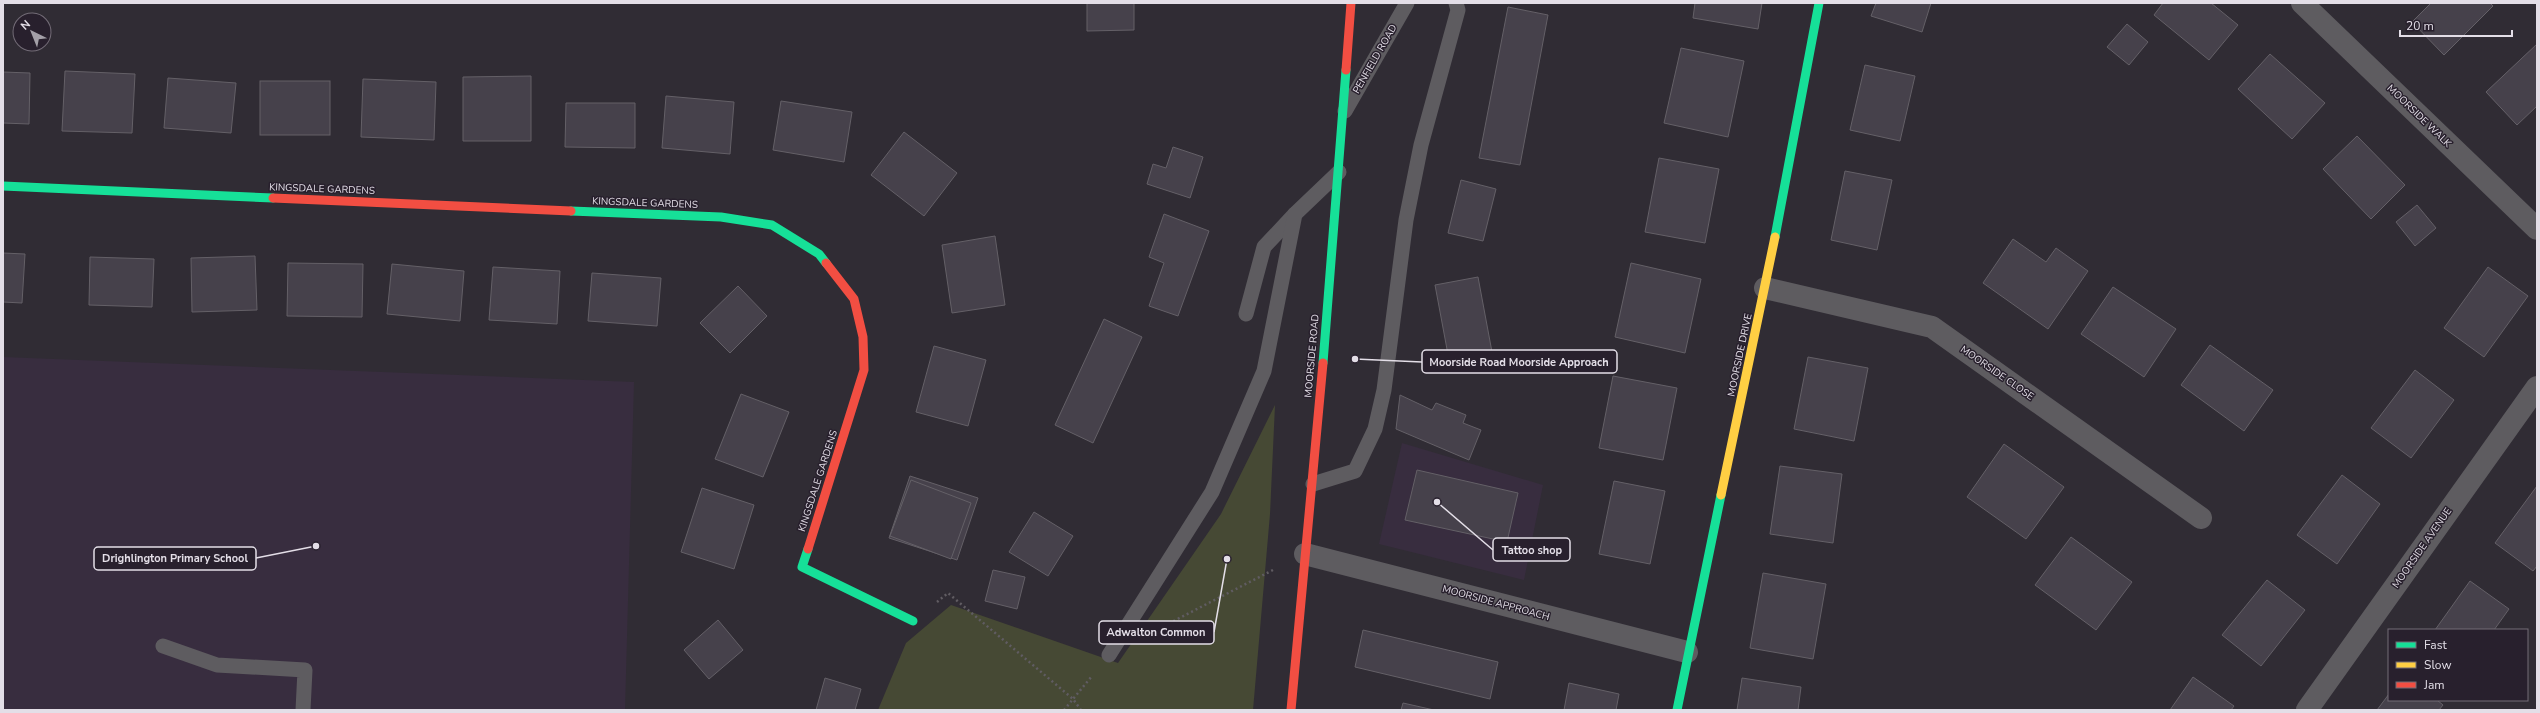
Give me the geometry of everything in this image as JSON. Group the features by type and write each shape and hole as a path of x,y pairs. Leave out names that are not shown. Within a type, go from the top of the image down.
{"street":[{"name":"MOORSIDE ROAD","path":"1291,710 1339,172 1351,3"},
{"name":"MOORSIDE DRIVE","path":"1677,710 1687,652 1765,288 1819,3"},
{"name":"MOORSIDE WALK","path":"2302,3 2537,229"},
{"name":"KINGSDALE GARDENS","path":"3,186 721,217 772,225 819,254 854,299 863,337 864,370 802,567 913,622"},
{"name":"MOORSIDE CLOSE","path":"1765,288 1932,327 2201,518"},
{"name":"MOORSIDE AVENUE","path":"2307,710 2537,387"},
{"name":"MOORSIDE APPROACH","path":"1305,554 1687,652"}],"lane":[{"name":"PENFIELD ROAD","path":"1343,114 1407,3"},
{"path":"1312,484 1355,471 1375,429 1384,390 1406,220 1421,145 1458,10 1456,3"},
{"path":"1246,314 1264,248 1295,214 1339,172"},
{"path":"1109,655 1212,492 1264,371 1295,214"},
{"path":"163,646 217,665 305,670 303,710"}],"path":[{"path":"1158,630 1305,554"},
{"path":"913,622 948,593 1073,699 1082,710"},
{"path":"1064,710 1109,655"}],"shaded area":[{"path":"3,357 634,382 625,710 3,710"},
{"path":"1402,443 1543,485 1524,580 1379,544"}],"green space":[{"path":"1275,405 1270,514 1253,710 878,710 906,643 951,605 1118,663 1221,514"}],"building":[{"path":"1087,3 1134,3 1134,30 1087,31"},
{"path":"1695,3 1762,3 1758,29 1693,18"},
{"path":"1876,3 1931,3 1922,32 1871,16"},
{"path":"2163,3 2211,3 2238,25 2209,60 2154,15"},
{"path":"2431,3 2490,3 2493,6 2444,55 2412,22"},
{"path":"1508,7 1548,15 1520,165 1479,158"},
{"path":"2127,24 2148,42 2129,65 2107,47"},
{"path":"2537,44 2537,106 2517,125 2486,92"},
{"path":"1681,48 1744,61 1728,137 1664,123"},
{"path":"2270,54 2325,103 2292,139 2238,89"},
{"path":"1865,65 1915,76 1900,141 1850,130"},
{"path":"65,71 135,74 132,133 62,131"},
{"path":"3,72 30,73 29,124 3,123"},
{"path":"531,76 531,141 463,141 463,77"},
{"path":"168,78 236,83 231,133 164,128"},
{"path":"363,79 436,82 434,140 361,137"},
{"path":"260,81 330,81 330,135 260,135"},
{"path":"666,96 734,102 730,154 662,148"},
{"path":"781,101 852,112 844,162 773,150"},
{"path":"566,103 635,103 635,148 565,147"},
{"path":"904,132 957,173 924,216 871,175"},
{"path":"2357,136 2405,185 2371,219 2323,169"},
{"path":"1173,147 1203,157 1190,198 1147,184 1153,164 1166,168"},
{"path":"1659,158 1719,169 1705,243 1645,232"},
{"path":"1845,171 1892,180 1877,250 1831,240"},
{"path":"1461,180 1496,189 1483,241 1448,233"},
{"path":"2417,205 2436,228 2415,246 2396,222"},
{"path":"1164,214 1209,231 1178,316 1149,306 1164,263 1149,257"},
{"path":"995,236 1005,305 952,313 942,245"},
{"path":"2013,239 2046,262 2056,248 2088,271 2048,329 1983,283"},
{"path":"3,253 25,254 22,303 3,302"},
{"path":"255,256 257,310 192,312 191,258"},
{"path":"90,257 154,259 152,307 89,305"},
{"path":"288,263 363,264 362,317 287,316"},
{"path":"1631,263 1701,279 1685,353 1615,337"},
{"path":"392,264 464,271 460,321 387,314"},
{"path":"493,267 560,271 557,324 489,320"},
{"path":"2488,267 2528,296 2484,357 2444,328"},
{"path":"592,273 661,278 657,326 588,321"},
{"path":"1478,277 1492,352 1449,360 1435,285"},
{"path":"738,286 767,316 730,353 700,323"},
{"path":"2113,287 2176,329 2144,377 2081,334"},
{"path":"1104,319 1142,337 1093,443 1055,425"},
{"path":"2210,345 2273,390 2244,431 2181,385"},
{"path":"934,346 986,360 968,426 916,412"},
{"path":"1808,357 1868,368 1854,441 1794,429"},
{"path":"2415,370 2454,400 2411,458 2371,428"},
{"path":"1613,376 1677,388 1663,460 1599,448"},
{"path":"741,394 789,412 763,477 715,459"},
{"path":"1400,395 1432,410 1436,403 1466,415 1463,423 1481,430 1469,460 1396,429"},
{"path":"2004,444 2064,487 2026,539 1967,497"},
{"path":"1780,466 1842,474 1833,543 1770,534"},
{"path":"1417,470 1518,493 1507,542 1405,520"},
{"path":"2342,475 2380,504 2337,564 2297,535"},
{"path":"910,476 978,498 957,560 889,538"},
{"path":"911,480 971,503 951,559 890,536"},
{"path":"1614,481 1665,491 1650,564 1599,554"},
{"path":"2537,486 2537,566 2533,571 2495,543"},
{"path":"702,488 754,505 734,569 681,552"},
{"path":"1034,512 1073,536 1048,576 1009,552"},
{"path":"2071,537 2132,582 2096,630 2035,585"},
{"path":"993,570 1025,577 1017,609 985,601"},
{"path":"1763,573 1826,584 1813,659 1750,648"},
{"path":"2267,580 2305,610 2261,666 2222,635"},
{"path":"2470,581 2509,609 2495,629 2436,629"},
{"path":"718,620 743,650 709,679 684,650"},
{"path":"1363,630 1498,662 1490,699 1355,667"},
{"path":"2193,677 2234,706 2231,710 2170,710"},
{"path":"825,678 861,689 855,710 816,710"},
{"path":"1742,678 1801,687 1798,710 1737,710"},
{"path":"1569,683 1619,694 1616,710 1564,710"},
{"path":"2388,695 2388,701 2438,701 2443,705 2439,710 2377,710"},
{"path":"1403,703 1434,710 1401,710"}],"traffic: fast":[{"path":"1775,237 1819,3"},
{"path":"1323,363 1346,70"},
{"path":"3,186 273,198"},
{"path":"571,211 721,217 772,225 819,254 826,263"},
{"path":"1677,710 1721,495"},
{"path":"808,549 802,567 913,621"}],"traffic: slow":[{"path":"1721,495 1775,237"}],"traffic: jam":[{"path":"1346,70 1351,3"},
{"path":"273,198 571,211"},
{"path":"808,549 864,370 863,337 854,299 826,263"},
{"path":"1291,710 1323,363"}],"place":[{"name":"Moorside Road Moorside Approach","path":"1355,359"},
{"name":"Tattoo shop","path":"1437,502"},
{"name":"Drighlington Primary School","path":"316,546"},
{"name":"Adwalton Common","path":"1227,559"}]}
